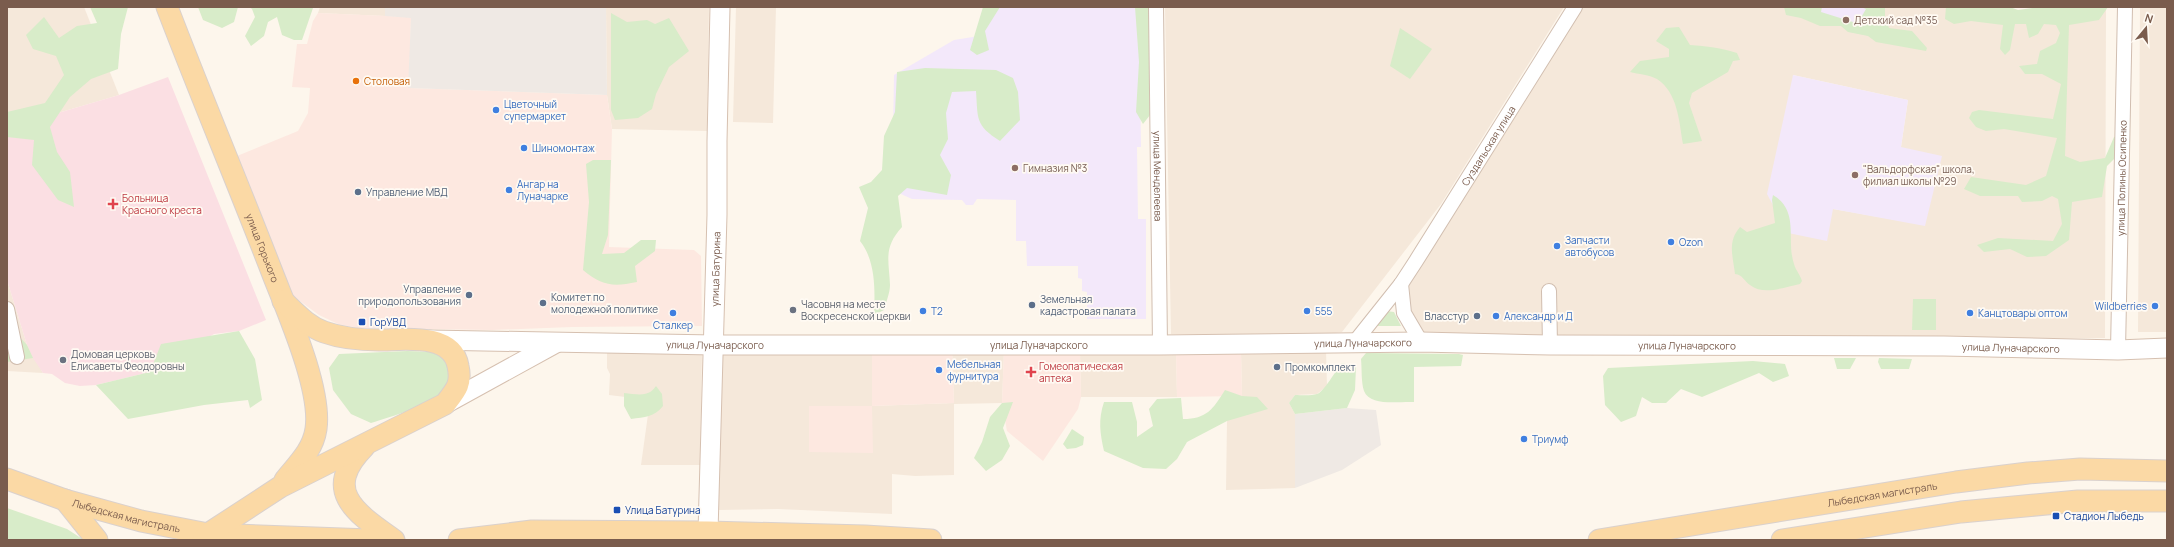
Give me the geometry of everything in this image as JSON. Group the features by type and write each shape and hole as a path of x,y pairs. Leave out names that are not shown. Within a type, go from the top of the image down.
{"main road":[{"name":"улица Горького","path":"167,7 283,301 307,369 316,407 316,429 308,451 280,487"},
{"name":"улица Батурина","path":"708,532 714,345 720,7"},
{"name":"улица Луначарского","path":"283,301 306,323 324,332 345,337 378,340 422,339 559,341 714,345 1160,345 1421,342 1550,345 1944,346 2118,350 2167,348"},
{"path":"422,339 449,349 457,358 460,375 458,387 445,404"},
{"path":"394,540 361,517 349,502 344,487 344,474 352,459 371,439 445,404 559,341"},
{"name":"улица Горького","path":"206,537 280,487 371,439"},
{"name":"Лыбедская магистраль","path":"1599,540 1956,482 2028,473 2080,470 2167,471"},
{"name":"Лыбедская магистраль","path":"7,479 65,500 206,537 370,540"},
{"path":"65,500 98,540"},
{"path":"1782,540 1961,512 2078,501 2167,501"},
{"path":"460,540 532,531 708,532 865,536 931,540"}],"street":[{"name":"улица Менделеева","path":"1156,7 1160,345"},
{"name":"Суздальская улица","path":"1354,343 1401,284 1575,7"},
{"name":"улица Полины Осипенко","path":"2118,350 2125,7"},
{"path":"1401,284 1404,313 1421,342"},
{"path":"1549,291 1550,345"},
{"path":"7,309 17,357"}],"shaded area":[{"path":"7,7 84,7 119,95 7,128"},
{"path":"320,7 385,7 385,16 318,13"},
{"path":"385,7 606,7 607,95 408,88 411,18 385,16"},
{"path":"606,7 709,7 707,131 612,129 607,95"},
{"path":"736,7 776,7 773,123 733,122"},
{"name":"Гимназия №3","path":"985,7 1139,7 1141,147 1137,147 1138,219 1146,219 1146,319 1087,319 1087,292 1082,291 1082,279 1078,278 1078,266 1027,266 1026,241 1016,241 1016,200 977,199 973,205 966,205 962,200 912,199 892,190 894,75 954,40 985,35"},
{"path":"1165,7 1564,7 1441,204 1342,332 1322,335 1171,334"},
{"path":"1579,7 1952,7 1950,13 2106,9 2105,338 1427,338 1407,311 1409,280","holes":["1793,75 1908,100 1901,147 1925,225 1833,209"]},
{"name":"Детский сад №35","path":"1794,7 1870,7 1862,29"},
{"path":"2140,7 2167,7 2167,332 2138,332"},
{"path":"318,13 411,17 409,88 607,95 612,129 609,247 694,250 701,256 702,326 572,327 492,330 358,328 338,324 319,315 293,296 237,156 298,131 308,113 310,88 292,87 297,44 307,44 313,21"},
{"name":"\"Вальдорфская\" школа, филиал школы №29","path":"1793,75 1908,100 1901,147 1942,156 1925,226 1833,209 1827,241 1788,233 1767,194"},
{"name":"Больница Красного креста","path":"168,77 266,320 239,331 214,334 150,372 96,385 80,386 65,383 52,374 43,373 33,358 27,345 7,280 7,128 119,95"},
{"path":"7,280 27,345 43,373 7,371"},
{"path":"721,349 872,351 872,406 954,403 952,350 1004,351 1002,403 954,404 954,475 915,476 892,474 892,514 778,509 718,510"},
{"path":"952,350 954,403 872,406 872,351"},
{"path":"1004,351 1080,352 1081,397 1078,409 1043,461 1007,431 1002,403"},
{"path":"1326,351 1327,386 1317,394 1295,395 1289,403 1295,414 1295,488 1226,490 1227,421 1242,396 1241,352"},
{"path":"702,352 700,465 641,465 650,400 609,395 610,374 607,368 607,353"},
{"path":"1080,352 1176,352 1177,397 1081,397"},
{"path":"1176,352 1241,352 1242,396 1177,397"},
{"path":"809,406 872,406 873,453 809,452"},
{"path":"1347,408 1376,410 1381,445 1342,470 1295,488 1295,414"}],"green space":[{"path":"90,7 128,7 121,34 118,69 91,79 70,97 50,127 57,152 70,172 74,207 58,200 32,165 34,140 7,137 7,112 45,103 64,75 56,56 33,49 26,35 44,17 59,38 77,26 97,23"},
{"path":"198,7 238,7 234,22 222,28 203,20"},
{"path":"249,7 316,7 313,8 302,40 294,40 282,35 277,17 268,22 264,36 251,46 245,36 255,17 252,9"},
{"path":"983,7 1000,7 985,31 989,50 977,55 970,50"},
{"path":"1135,7 1149,7 1155,54 1149,87 1150,115 1143,124 1136,112 1139,62"},
{"path":"1784,7 1822,7 1821,12 1853,22 1859,21 1866,9 1861,7 1885,7 1885,18 1889,28 1912,31 1927,48 1926,51 1876,42 1868,36 1848,32 1841,26 1820,26 1801,18 1786,15"},
{"path":"1946,7 2010,7 2018,10 2040,7 2108,7 2099,20 2069,25 2065,156 2080,162 2105,158 2114,137 2118,136 2117,156 2107,166 2102,197 2072,202 2069,240 2046,256 2027,257 2010,249 1984,252 1977,245 1998,238 2053,241 2062,224 2058,199 2052,196 2042,201 2022,202 2018,196 1980,196 1964,189 1971,177 2026,185 2046,176 2057,138 2004,129 1986,131 1976,127 1969,118 1972,112 1979,110 2053,119 2061,84 2042,74 2025,74 2019,66 2037,64 2040,51 2056,43 2060,33 2056,25 2044,24 2038,34 2029,38 2026,24 2015,24 2010,50 2005,55 2000,49 2003,25 1971,21 1954,24 1945,19"},
{"path":"611,13 627,22 647,20 655,24 669,18 689,51 669,67 656,94 652,109 638,118 615,120 611,110"},
{"path":"1679,27 1690,45 1737,53 1740,60 1733,61 1728,72 1692,93 1689,103 1702,141 1683,144 1679,117 1673,100 1664,85 1657,79 1630,72 1640,61 1669,57 1669,49 1656,41 1666,28"},
{"path":"1400,28 1432,49 1410,79 1390,66"},
{"path":"925,68 996,70 1013,78 1018,92 1020,120 1000,141 982,126 979,120 976,91 952,92 946,113 948,139 940,155 951,175 947,195 907,188 898,196 902,227 892,241 888,254 890,285 884,310 874,315 874,286 872,267 860,241 868,208 859,187 871,182 882,170 884,136 895,112 897,72"},
{"path":"593,160 611,160 608,235 602,254 624,253 641,240 656,240 655,251 635,266 637,282 614,285 608,284 596,279 583,270 589,202 586,164"},
{"path":"1773,195 1787,209 1791,227 1792,255 1802,281 1800,284 1781,289 1761,290 1750,285 1742,277 1735,274 1732,244 1733,238 1740,227 1747,232 1775,223 1772,200"},
{"path":"1913,299 1936,299 1936,330 1912,330"},
{"path":"1386,311 1394,312 1401,326 1376,326"},
{"path":"7,323 27,345 33,358 7,362"},
{"path":"239,331 255,359 262,400 250,408 248,400 204,405 128,419 96,385 150,372 161,344"},
{"path":"407,351 439,352 453,373 445,390 419,407 371,423 351,414 333,390 329,368 339,354"},
{"path":"1366,353 1463,355 1461,366 1414,367 1414,402 1386,402 1372,399 1367,396 1364,391 1361,359"},
{"path":"1834,358 1856,358 1850,369 1837,369"},
{"path":"1879,358 1912,359 1909,369 1881,369 1878,362"},
{"path":"1753,361 1785,364 1789,376 1773,382 1759,373 1702,397 1681,389 1666,403 1652,403 1642,397 1636,416 1621,422 1605,405 1603,376 1608,368"},
{"path":"1342,363 1356,367 1355,390 1347,408 1295,414 1289,403 1295,395 1312,395 1320,392"},
{"path":"656,386 662,394 663,406 660,410 645,417 631,419 624,406 624,393 646,394 653,390"},
{"path":"1225,390 1242,396 1257,397 1268,409 1227,421 1187,442 1177,459 1166,469 1143,468 1104,451 1100,426 1104,402 1132,402 1137,422 1137,437 1153,426 1149,409 1157,399 1181,398 1183,419 1191,419 1204,415 1213,408"},
{"path":"1013,402 1003,428 1010,446 1002,460 986,471 974,458 982,442 990,417 1002,403"},
{"path":"1072,429 1084,437 1083,445 1076,448 1067,449 1063,444"},
{"path":"7,508 67,529 84,540 7,540"}],"place":[{"name":"Детский сад №35","path":"1846,20"},
{"name":"Столовая","path":"356,81"},
{"name":"Цветочный супермаркет","path":"496,110"},
{"name":"Шиномонтаж","path":"524,148"},
{"name":"Гимназия №3","path":"1015,168"},
{"name":"\"Вальдорфская\" школа, филиал школы №29","path":"1855,175"},
{"name":"Ангар на Луначарке","path":"509,190"},
{"name":"Управление МВД","path":"358,192"},
{"name":"Больница Красного креста","path":"113,204"},
{"name":"Ozon","path":"1671,242"},
{"name":"Запчасти автобусов","path":"1557,246"},
{"name":"Управление природопользования","path":"469,295"},
{"name":"Комитет по молодежной политике","path":"543,303"},
{"name":"Земельная кадастровая палата","path":"1032,305"},
{"name":"Wildberries","path":"2155,306"},
{"name":"Часовня на месте Воскресенской церкви","path":"793,310"},
{"name":"T2","path":"923,311"},
{"name":"555","path":"1307,311"},
{"name":"Сталкер","path":"673,313"},
{"name":"Канцтовары оптом","path":"1970,313"},
{"name":"Власстур","path":"1477,316"},
{"name":"Александр и Д","path":"1496,316"},
{"name":"ГорУВД","path":"362,322"},
{"name":"Домовая церковь Елисаветы Феодоровны","path":"63,360"},
{"name":"Промкомплект","path":"1277,367"},
{"name":"Мебельная фурнитура","path":"939,370"},
{"name":"Гомеопатическая аптека","path":"1031,372"},
{"name":"Триумф","path":"1524,439"},
{"name":"Улица Батурина","path":"617,510"},
{"name":"Стадион Лыбедь","path":"2056,516"}]}
